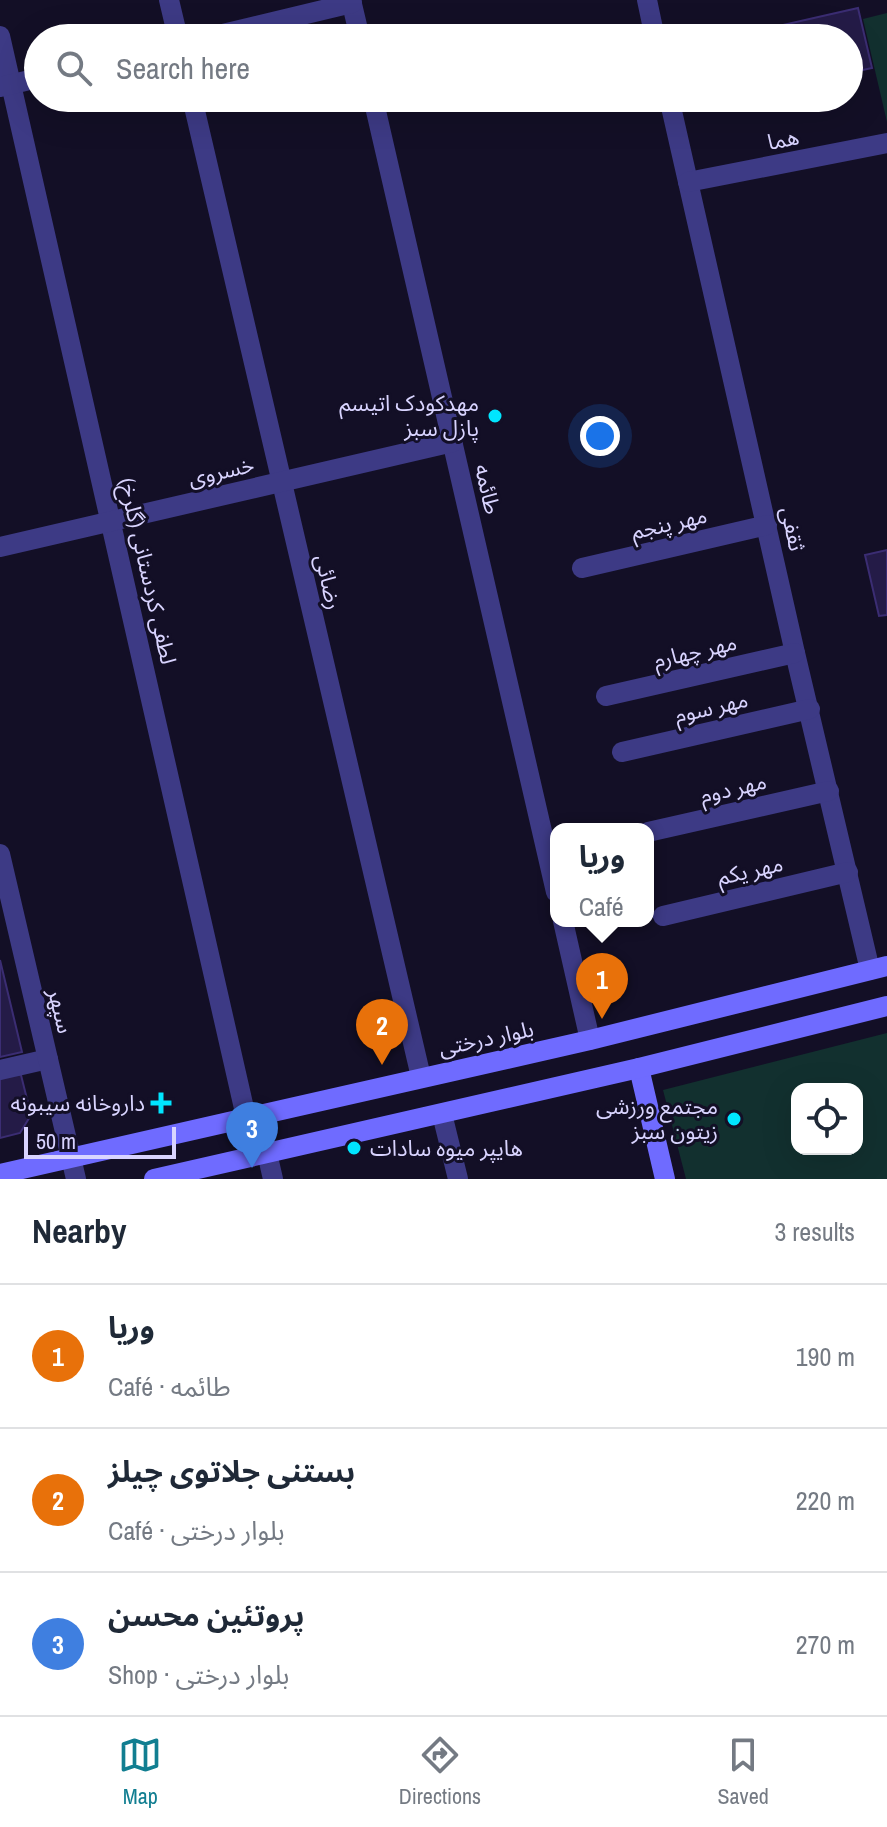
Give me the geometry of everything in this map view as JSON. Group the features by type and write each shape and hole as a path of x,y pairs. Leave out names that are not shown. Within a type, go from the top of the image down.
{"main road":[{"name":"بلوار درختی","path":"0,1174 590,1040 879,968"},
{"path":"154,1179 639,1068 887,1006"},
{"path":"639,1068 665,1179"},
{"path":"177,1134 185,1171"}],"street":[{"path":"169,0 175,24"},
{"path":"647,0 652,24"},
{"path":"262,24 351,2 356,24"},
{"name":"لطفی کردستانی (گلرخ)","path":"0,36 6,86 112,521 246,1117"},
{"name":"رضائی","path":"195,112 421,1077"},
{"name":"طائمه","path":"376,112 550,866"},
{"name":"ثقفی","path":"672,112 795,653 848,872 879,968"},
{"name":"هما","path":"688,182 887,143"},
{"name":"خسروی","path":"0,547 453,442"},
{"name":"مهر پنجم","path":"582,568 767,525"},
{"name":"مهر چهارم","path":"606,696 795,653"},
{"name":"مهر سوم","path":"622,752 810,709"},
{"name":"مهر دوم","path":"654,831 829,791"},
{"name":"سپهر","path":"0,855 76,1179"},
{"name":"مهر یکم","path":"663,916 848,872"},
{"path":"564,927 590,1040"},
{"path":"0,1070 48,1059"},
{"path":"442,1114 458,1179"},
{"path":"267,1153 273,1179"}],"green space":[{"path":"887,13 887,122 863,19"},
{"name":"مجتمع ورزشی زیتون سبز","path":"887,1033 887,1179 686,1179 663,1090"}],"building":[{"path":"858,8 862,24 787,24"},
{"path":"863,29 872,68 863,70"},
{"path":"887,550 887,615 879,616 865,555"},
{"path":"0,960 22,1052 0,1057"},
{"path":"0,1071 21,1075 31,1115 20,1133 0,1138"}],"place":[{"name":"مهدکودک اتیسم پازل سبز","path":"495,416"},
{"name":"وریا","path":"602,1019"},
{"name":"بستنی جلاتوی چیلز","path":"382,1065"},
{"name":"داروخانه سیبونه","path":"161,1103"},
{"name":"مجتمع ورزشی زیتون سبز","path":"734,1119"},
{"name":"هایپر میوه سادات","path":"354,1148"},
{"name":"پروتئین محسن","path":"252,1168"}]}
